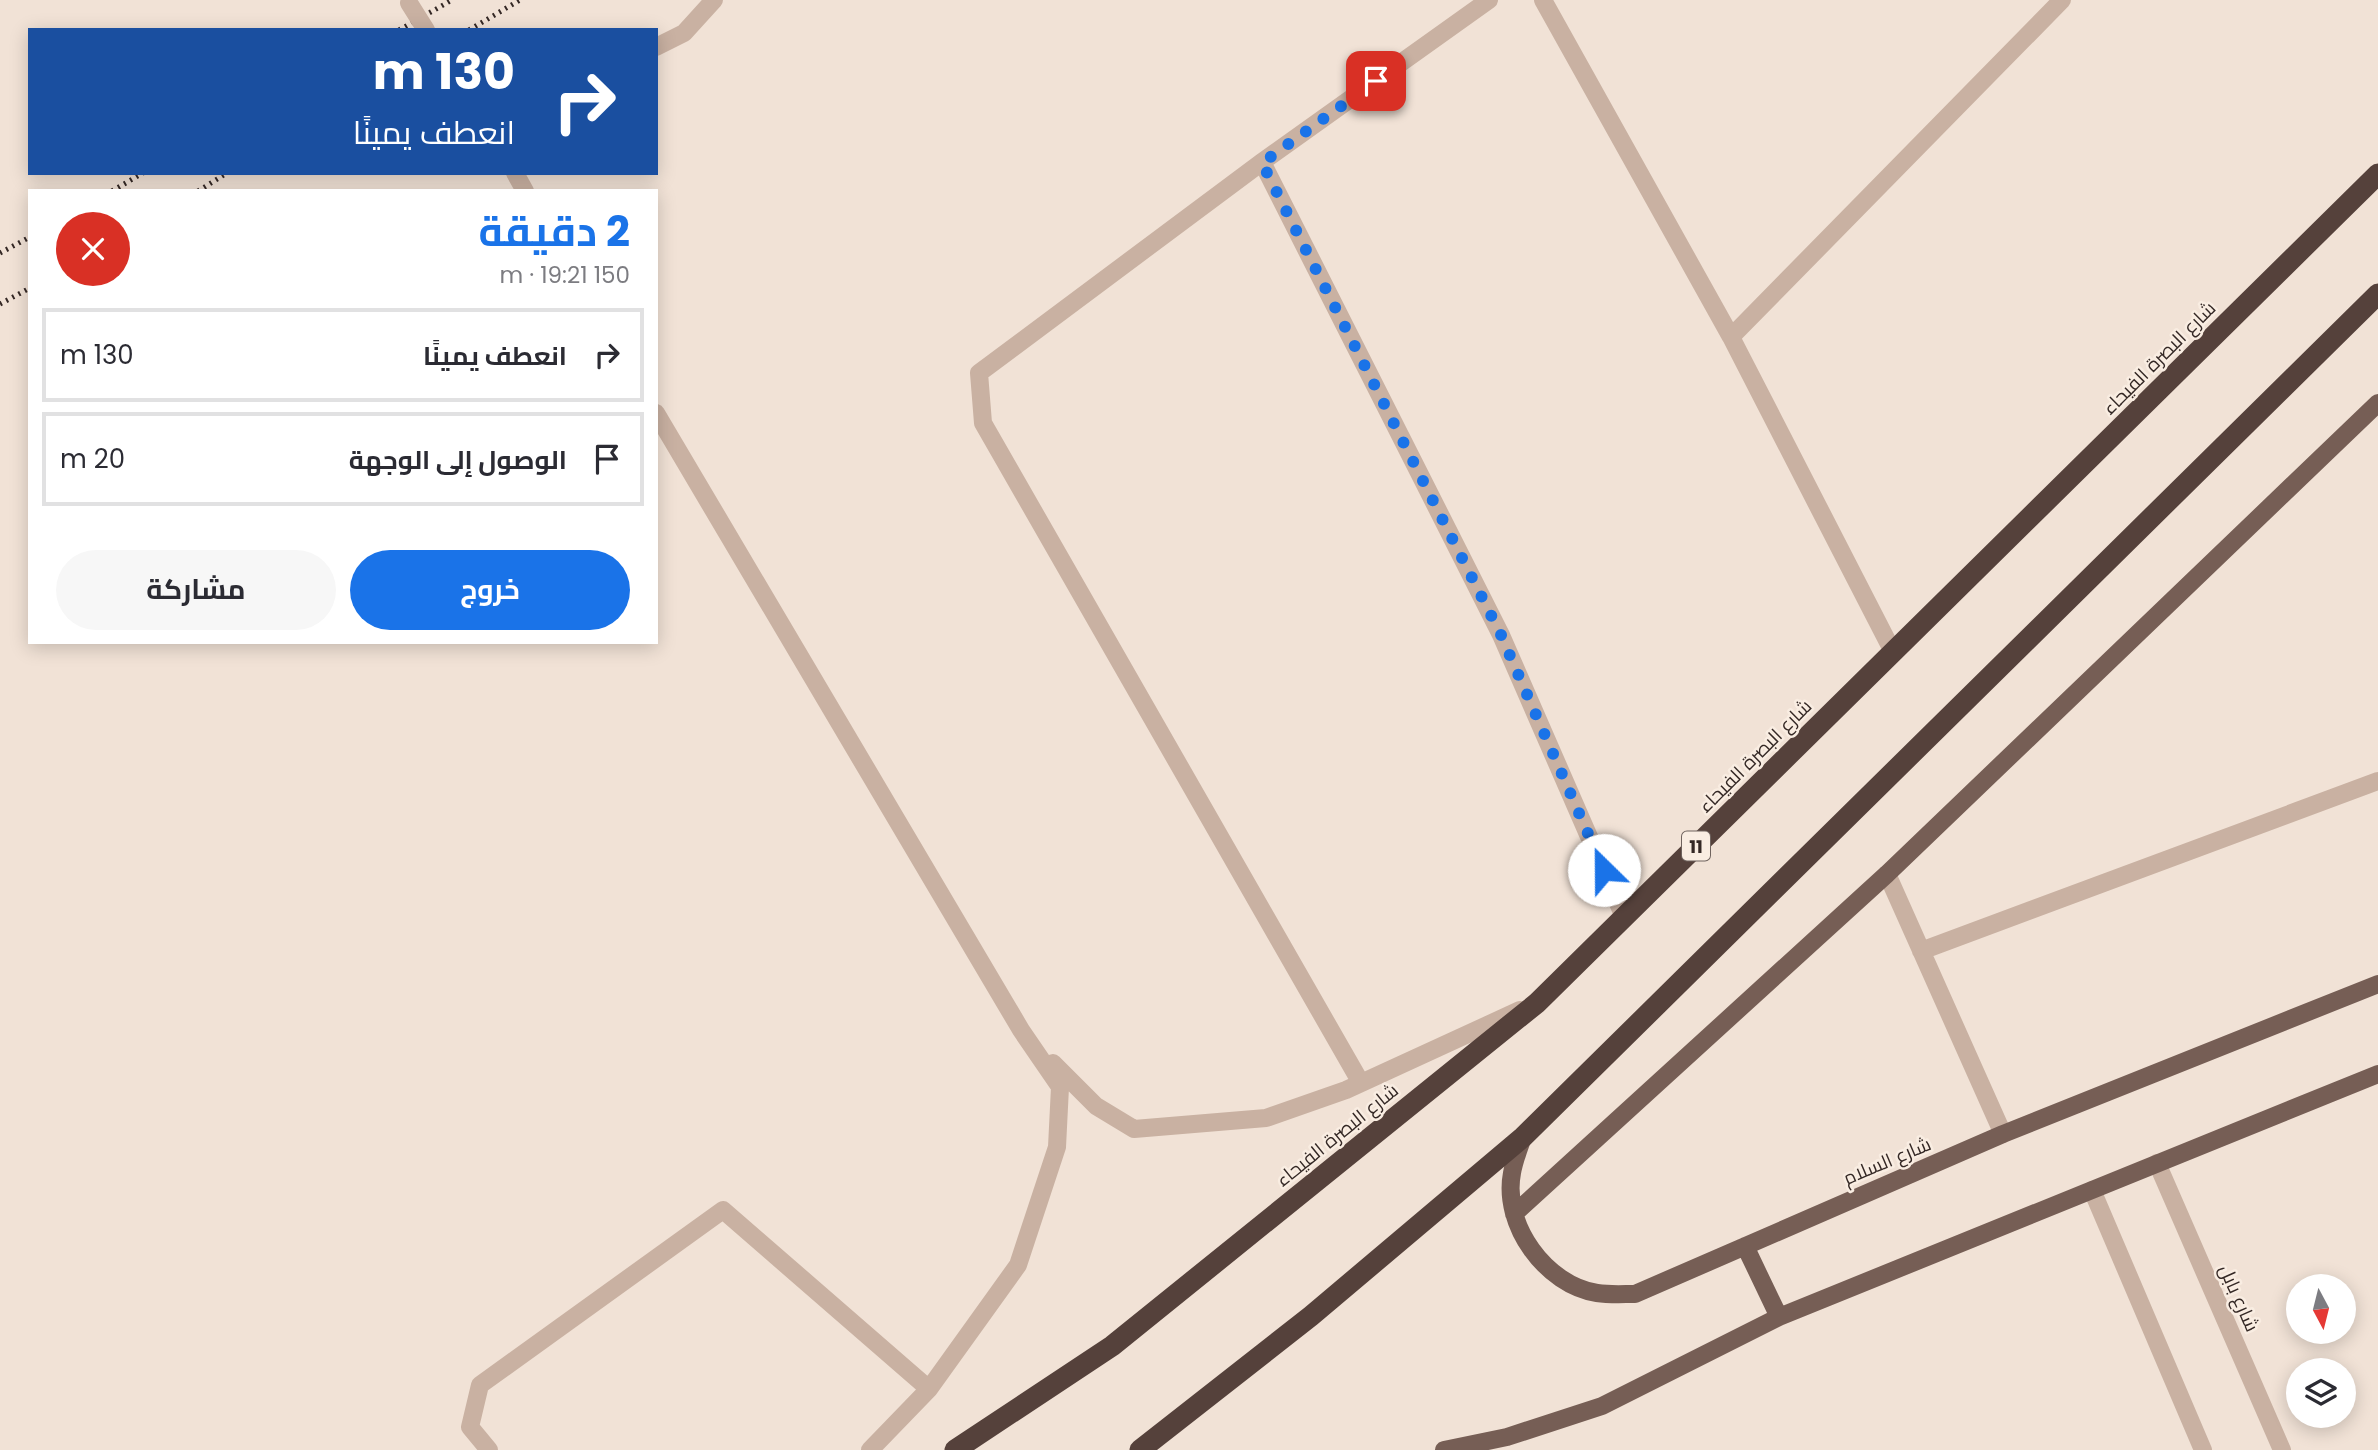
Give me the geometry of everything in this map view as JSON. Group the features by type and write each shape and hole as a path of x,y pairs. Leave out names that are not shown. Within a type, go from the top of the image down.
{"highway":[{"name":"شارع البصرة الفيحاء","path":"956,1450 1112,1346 1537,1003 2378,174"},
{"path":"1140,1450 1311,1317 1523,1137 2378,294"}],"main road":[{"path":"1514,1214 1887,874 2378,403"},
{"name":"شارع السلام","path":"1523,1137 1511,1175 1514,1214 1530,1250 1559,1278 1595,1293 1635,1294 2003,1134 2378,984"},
{"path":"1444,1450 1507,1437 1602,1406 1779,1317 2378,1074"},
{"path":"1745,1245 1779,1317"}],"street":[{"path":"658,46 684,33 714,0"},
{"path":"1362,1083 983,423 979,373 1262,163 1489,0"},
{"path":"1543,0 1731,337 1893,652"},
{"path":"1731,337 2062,0"},
{"path":"408,1 425,28"},
{"path":"1262,163 1501,635 1624,917"},
{"path":"658,416 1020,1031 1060,1087 1057,1147 1018,1265 929,1389 870,1450"},
{"path":"1921,951 2378,782"},
{"path":"1887,874 2003,1134"},
{"path":"1020,1031 1096,1106 1135,1129 1266,1118 1362,1083 1537,1003"},
{"name":"شارع بابل","path":"2157,1163 2282,1450"},
{"path":"2092,1190 2203,1450"},
{"path":"489,1450 470,1427 480,1385 723,1209 929,1389"}],"railway":[{"path":"403,28 452,0"},
{"path":"472,28 520,0"},
{"path":"115,189 140,175"},
{"path":"201,189 224,175"},
{"path":"0,253 28,238"},
{"path":"0,304 28,289"}],"route":[{"path":"1376,81 1262,163 1501,635 1604,870"}]}
